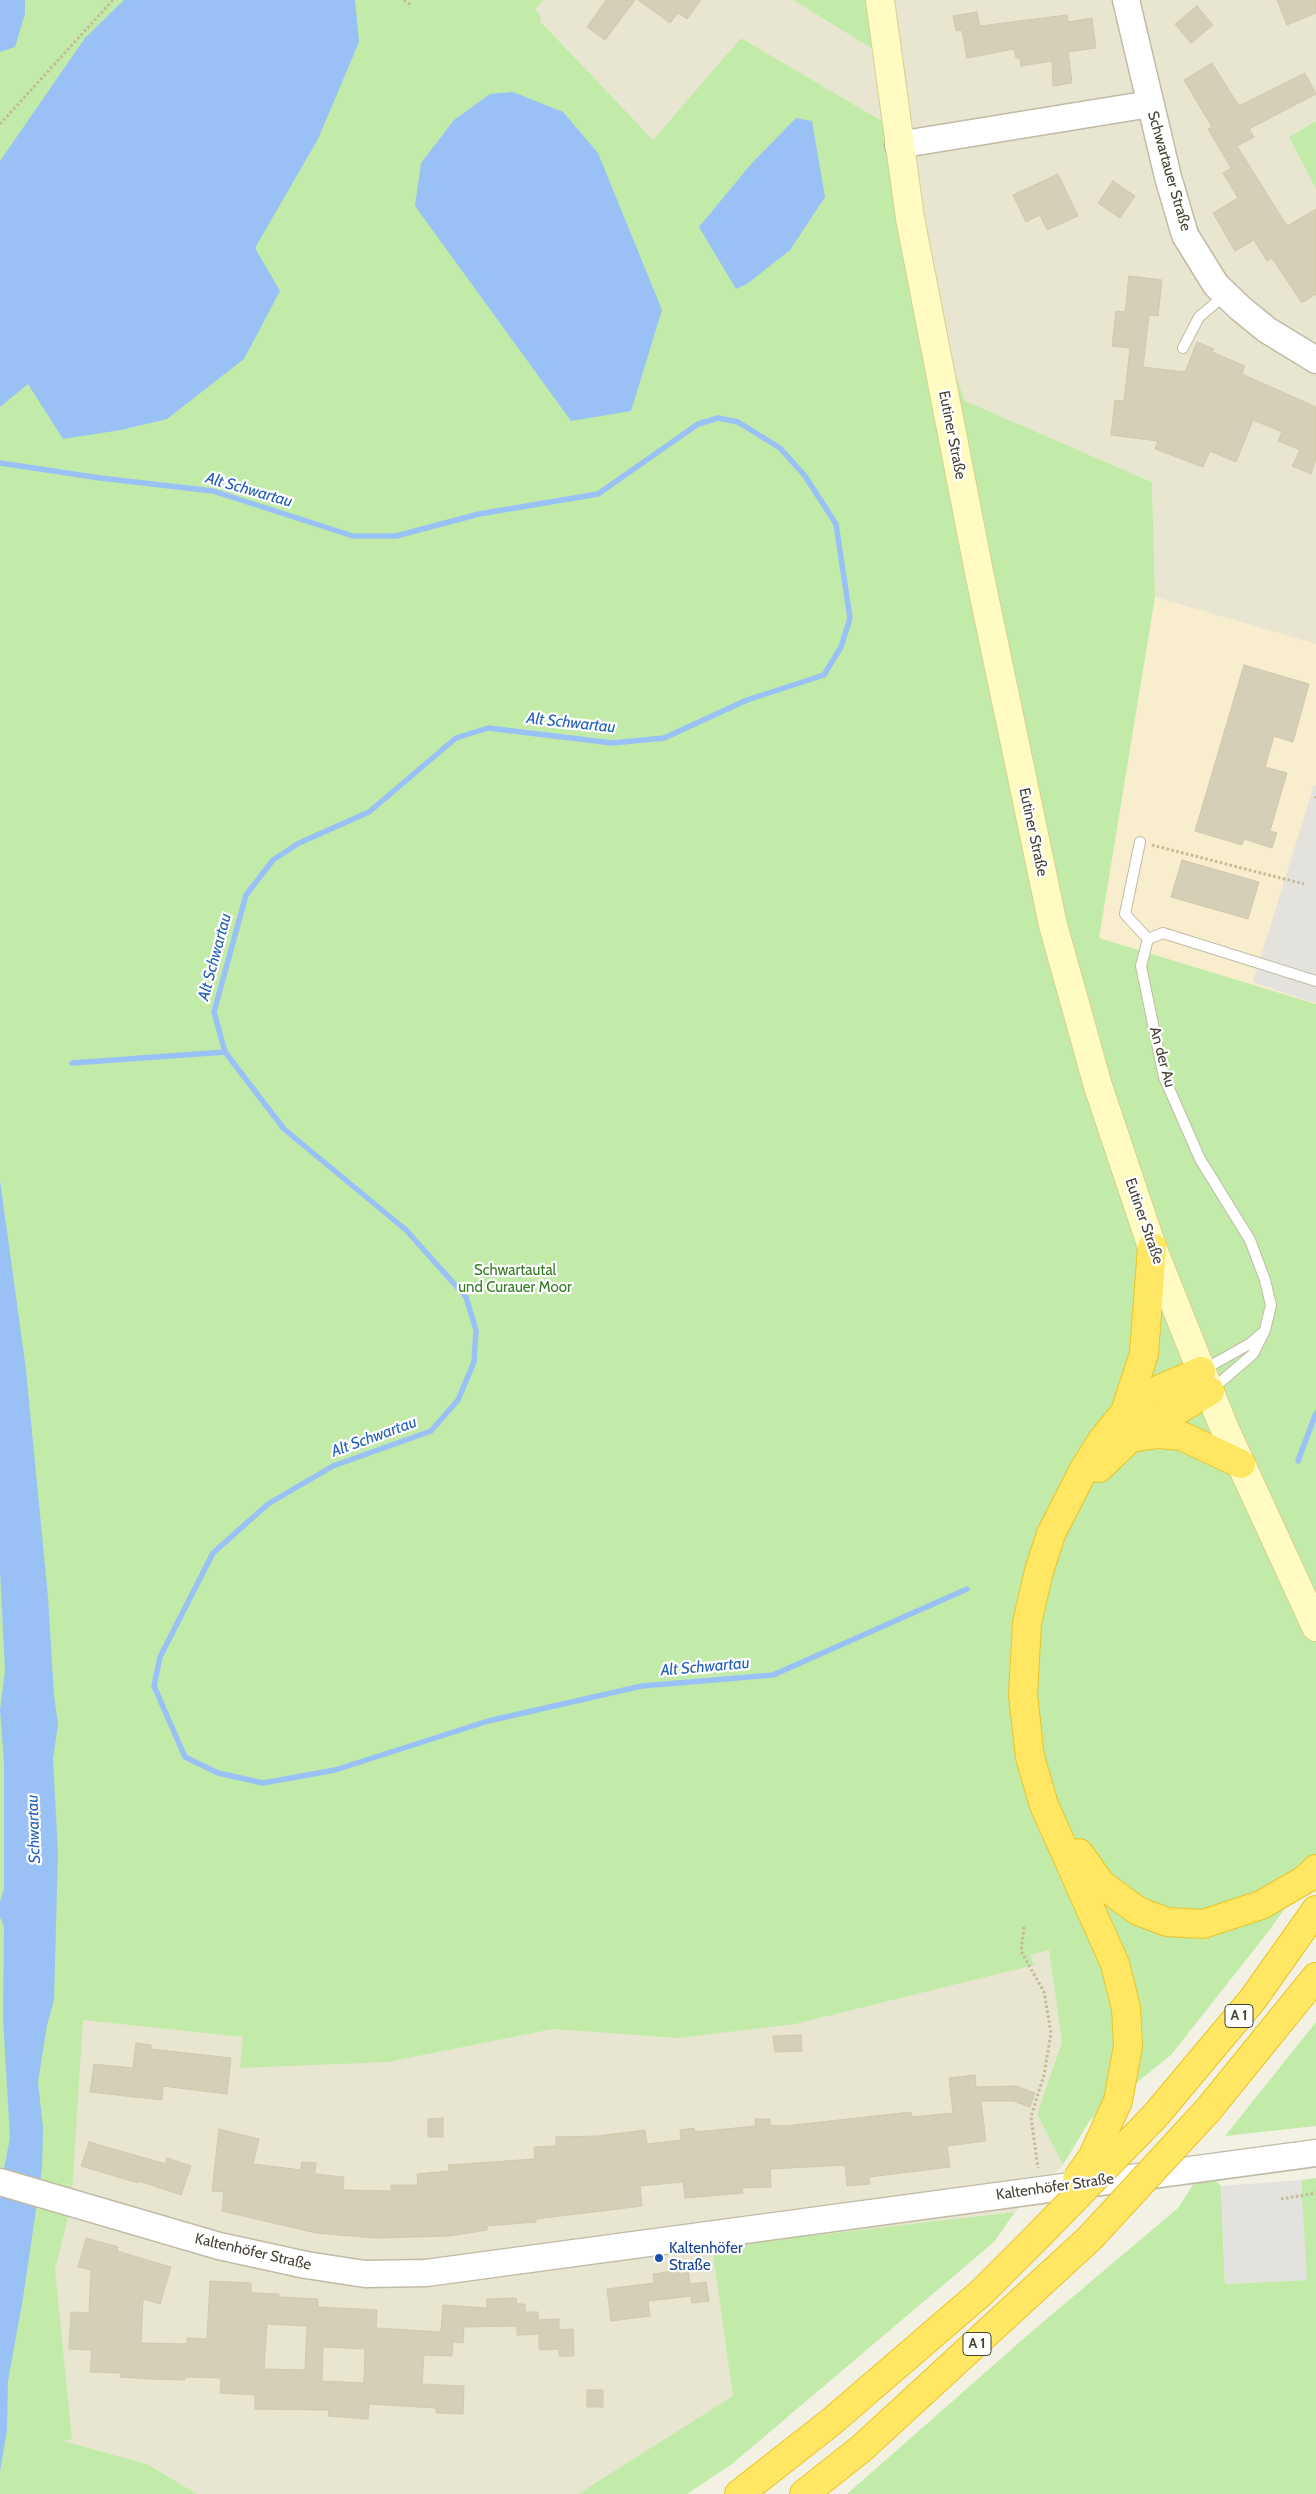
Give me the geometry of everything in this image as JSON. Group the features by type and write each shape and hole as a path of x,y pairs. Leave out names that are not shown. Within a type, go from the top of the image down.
{"highway":[{"path":"1127,1425 1144,1354 1152,1247"},
{"path":"1205,1381 1149,1394 1127,1425 1110,1456 1092,1477 1061,1543 1048,1578 1038,1633 1035,1703 1045,1772 1058,1813 1081,1858 1101,1884 1138,1911 1167,1922 1203,1924 1262,1905 1306,1879 1316,1869"},
{"path":"1038,2236 1093,2156 1118,2101 1128,2046 1126,2008 1115,1964 1044,1805 1030,1757 1023,1695 1028,1623 1039,1571 1051,1534 1083,1471 1103,1439 1127,1425 1159,1434 1182,1436 1240,1464"},
{"name":"A 1","path":"739,2494 831,2422 982,2292 1038,2236 1155,2116 1253,1999 1316,1910"},
{"name":"A 1","path":"804,2494 862,2448 1090,2238 1208,2110 1316,1977"}],"main road":[{"name":"Eutiner Straße","path":"880,0 898,145 910,218 979,572 1053,925 1098,1086 1152,1247 1240,1464 1316,1627"}],"street":[{"name":"Schwartauer Straße","path":"1126,0 1150,104 1185,235 1216,285 1225,294 1267,330 1316,360"},
{"name":"Schwartauer Straße","path":"898,145 1150,104"},
{"name":"Kaltenhöfer Straße","path":"0,2182 219,2246 306,2266 365,2274 446,2270 1316,2153"}],"lane":[{"path":"1183,348 1198,318 1225,294"},
{"path":"1140,842 1125,914 1148,939 1163,933 1316,981"},
{"name":"An der Au","path":"1148,939 1141,966 1164,1077 1200,1159 1250,1240 1271,1305 1265,1330 1253,1354 1205,1381"},
{"path":"1205,1381 1265,1330"}],"path":[{"path":"0,124 113,0"},
{"path":"404,0 411,5"},
{"path":"1140,842 1304,884"},
{"path":"1024,1927 1021,1951 1044,1992 1051,2033 1044,2076 1031,2118 1042,2189"},
{"path":"1280,2199 1316,2194"}],"shaded area":[{"path":"543,0 793,0 887,58 880,0 1316,0 1316,121 1289,137 1316,189 1316,644 1155,597 1152,482 965,401 955,374 899,131 741,38 653,141 533,13"},
{"path":"1155,597 1316,644 1316,1004 1099,938"},
{"path":"1314,785 1316,785 1316,1002 1253,982"},
{"path":"1049,1950 1062,2042 1037,2114 1063,2165 1015,2212 712,2247 734,2396 578,2494 197,2494 147,2464 37,2434 82,2020 985,1965"},
{"path":"1301,2180 1307,2280 1225,2284 1221,2186"}],"green space":[{"name":"Schwartautal und Curauer Moor","path":"0,0 543,0 535,10 540,15 540,21 653,140 741,38 899,131 955,374 965,401 1152,482 1155,597 1099,938 1316,1004 1316,1865 1268,1932 1171,2055 1090,2120 1063,2165 1037,2114 1062,2042 1049,1950 1030,1955 1034,1965 795,2024 678,2038 553,2029 388,2062 240,2068 243,2037 83,2020 71,2206 55,2269 72,2439 63,2441 147,2464 197,2494 0,2494"},
{"path":"793,0 880,0 887,58"},
{"path":"1316,121 1316,189 1289,137"},
{"path":"1316,2022 1316,2126 1225,2136"},
{"path":"1204,2168 1221,2186 1225,2284 1306,2280 1301,2180 1316,2178 1316,2494 847,2494 1030,2333 1178,2208"},
{"path":"1015,2212 994,2242 732,2464 687,2494 578,2494 733,2396 712,2247"}],"water":[{"path":"0,0 25,0 25,14 15,47 0,52"},
{"path":"124,0 355,0 359,42 318,139 255,248 280,291 244,359 167,419 121,430 63,439 28,384 0,407 0,161 85,38"},
{"path":"513,92 563,112 598,153 662,310 631,411 571,421 415,206 421,163 454,120 490,94"},
{"path":"796,118 812,121 825,197 790,250 747,284 736,289 699,227 752,163"},
{"name":"Schwartau","path":"0,1180 26,1370 48,1597 54,1695 58,1724 53,1760 58,1852 54,2000 47,2025 38,2082 43,2128 42,2169 23,2298 8,2381 7,2430 0,2472 0,2189 10,2138 3,2018 4,1927 0,1917 0,1902 4,1888 4,1763 0,1710 5,1671 0,1571"}],"building":[{"path":"606,0 635,0 605,40 587,27"},
{"path":"638,0 701,0 687,19 678,13 670,23"},
{"path":"1277,0 1316,0 1316,13 1287,25"},
{"path":"1197,6 1213,25 1191,43 1175,24"},
{"path":"977,12 980,26 1067,15 1068,22 1092,18 1096,48 1068,52 1072,83 1053,86 1052,61 1021,66 1020,58 1016,58 1014,49 967,58 962,30 956,31 953,16"},
{"path":"1212,63 1239,106 1305,73 1316,94 1249,129 1254,137 1237,146 1287,226 1316,209 1316,294 1302,303 1272,258 1267,261 1254,240 1235,251 1213,213 1238,198 1223,173 1231,168 1208,129 1212,127 1184,80"},
{"path":"1058,174 1078,216 1047,230 1040,215 1026,222 1013,195"},
{"path":"1113,181 1135,196 1120,218 1098,203"},
{"path":"1129,276 1162,280 1158,316 1149,315 1143,367 1185,372 1197,342 1214,349 1212,352 1245,366 1242,374 1316,407 1316,459 1311,474 1292,466 1300,450 1278,441 1282,432 1253,420 1236,462 1210,451 1203,467 1155,449 1158,441 1111,435 1115,400 1124,401 1130,348 1112,346 1116,311 1125,312"},
{"path":"1244,665 1309,684 1293,742 1274,736 1265,767 1287,773 1270,831 1277,833 1272,848 1244,839 1242,845 1195,831"},
{"path":"1182,860 1259,882 1248,919 1171,897"},
{"path":"801,2035 802,2051 775,2052 773,2036"},
{"path":"136,2043 151,2045 151,2049 231,2058 227,2094 163,2086 162,2100 90,2092 94,2064 133,2068"},
{"path":"975,2075 976,2087 1016,2086 1035,2093 1030,2107 1013,2101 981,2101 986,2141 947,2146 950,2167 869,2177 870,2184 847,2186 845,2165 770,2169 771,2187 742,2188 743,2193 685,2198 683,2182 640,2186 642,2206 536,2219 536,2222 487,2226 487,2230 450,2236 375,2238 316,2233 222,2211 224,2192 212,2191 219,2129 259,2139 253,2164 301,2170 302,2162 316,2163 315,2174 344,2177 343,2190 391,2191 391,2185 418,2185 417,2174 449,2171 448,2165 535,2159 534,2147 556,2146 556,2137 598,2136 645,2130 647,2144 681,2140 680,2130 694,2128 695,2132 756,2126 755,2119 770,2119 770,2125 785,2126 911,2112 912,2117 953,2113 949,2078"},
{"path":"443,2118 443,2137 428,2137 428,2119"},
{"path":"89,2142 166,2164 167,2158 191,2166 181,2195 139,2181 138,2183 81,2166"},
{"path":"86,2238 118,2247 117,2251 171,2267 160,2304 143,2299 141,2343 187,2344 187,2338 207,2339 210,2281 251,2283 251,2293 279,2294 279,2297 318,2299 318,2307 377,2310 376,2328 441,2332 443,2305 487,2308 487,2299 516,2298 517,2304 525,2304 525,2312 538,2312 538,2320 559,2319 559,2330 573,2329 574,2356 559,2356 559,2349 539,2350 539,2334 517,2335 517,2326 464,2327 463,2343 453,2342 452,2356 424,2355 422,2384 464,2386 463,2414 436,2413 436,2408 369,2404 368,2419 328,2416 329,2410 255,2409 255,2395 220,2393 221,2378 185,2377 185,2380 151,2379 120,2377 121,2373 90,2372 92,2350 69,2349 71,2312 89,2313 91,2270 78,2267","holes":["267,2324 307,2326 305,2370 264,2369","323,2347 365,2349 364,2383 322,2381"]},
{"path":"688,2269 690,2284 706,2282 709,2301 692,2303 691,2296 648,2301 650,2316 611,2321 607,2289 654,2283 653,2274"},
{"path":"587,2390 603,2390 603,2407 587,2407"}],"waterway":[{"name":"Alt Schwartau","path":"0,463 100,478 213,491 353,536 396,536 479,514 598,494 698,424 718,418 738,422 780,448 805,476 836,524 850,618 841,647 824,675 747,700 664,738 612,743 488,728 456,738 369,812 299,843 273,860 246,895 214,1012 225,1052 284,1129 406,1230 466,1297 476,1330 474,1362 458,1400 431,1431 333,1466 268,1504 213,1553 160,1657 154,1686 185,1757 218,1773 263,1783 335,1770 488,1721 642,1686 773,1675 967,1589"},
{"path":"72,1063 225,1052"},
{"name":"Alt Schwartau","path":"1298,1461 1316,1413"}],"place":[{"name":"Kaltenhöfer Straße","path":"659,2258"}]}
